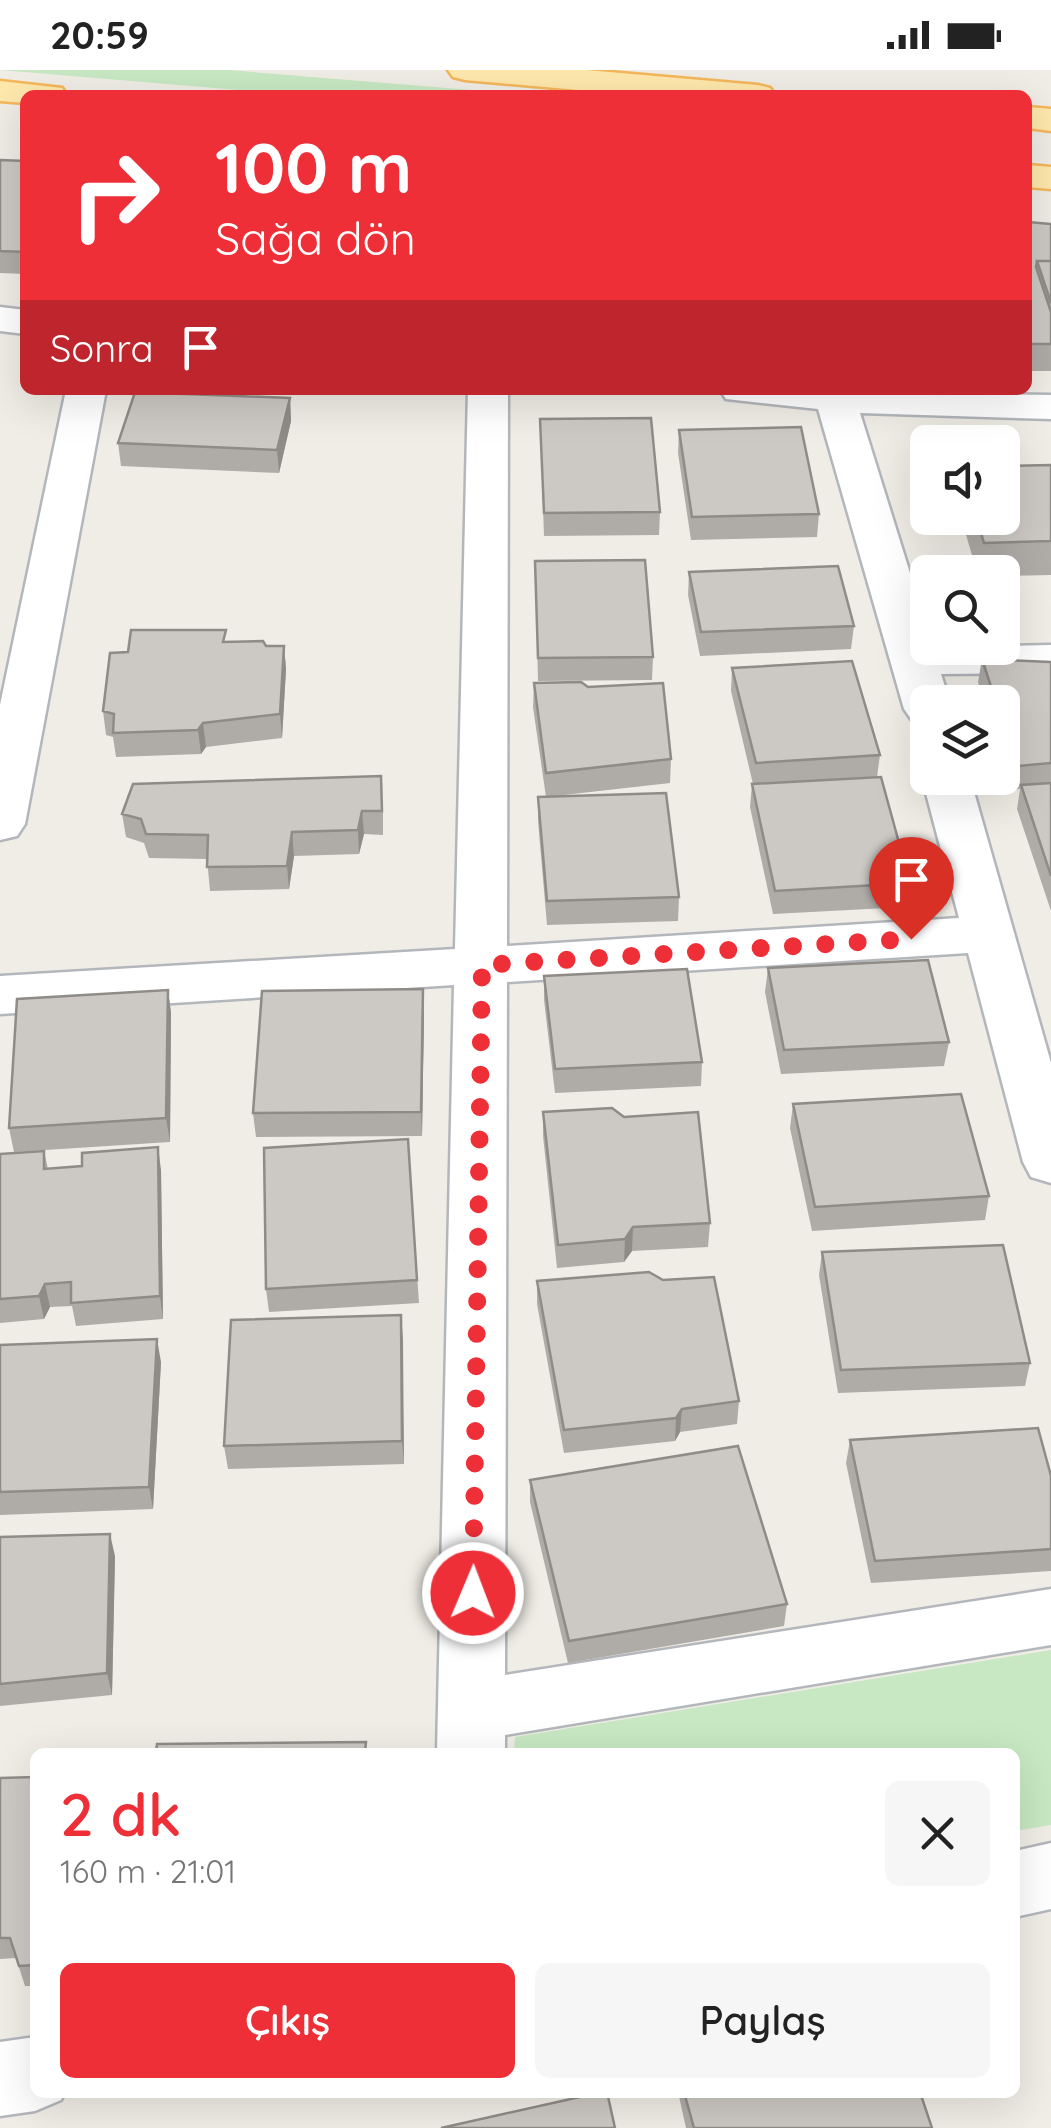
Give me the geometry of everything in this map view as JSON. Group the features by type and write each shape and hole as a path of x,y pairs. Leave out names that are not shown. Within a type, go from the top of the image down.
{"main road":[{"path":"465,70 699,90"}],"street":[{"path":"0,824 85,395"},
{"path":"488,395 471,1731 1051,1617"},
{"path":"834,395 910,647"},
{"path":"851,395 1051,407"},
{"path":"1020,658 1051,658"},
{"path":"951,795 1051,1162"},
{"path":"0,995 989,934"},
{"path":"1020,1883 1051,1876"},
{"path":"0,2079 30,2075"}],"green space":[{"path":"0,70 228,70 471,90 239,90"},
{"path":"1051,1650 1051,1825 1020,1830 1020,1748 514,1748 515,1737"}],"building":[{"path":"0,160 20,161 20,252 0,251"},
{"path":"1032,222 1051,224 1051,261 1037,261 1036,267 1051,312 1051,344 1032,344"},
{"path":"1037,261 1051,261 1051,303"},
{"path":"134,395 290,398 277,450 118,443"},
{"path":"651,418 660,512 544,513 540,419"},
{"path":"801,427 819,514 692,517 679,430"},
{"path":"1051,465 1051,541 984,543 981,535 1020,535 1020,466"},
{"path":"645,560 653,657 538,658 535,561"},
{"path":"838,566 854,626 701,632 689,572"},
{"path":"131,630 226,630 223,642 263,641 266,646 284,646 280,714 203,723 198,730 113,733 114,714 103,711 110,653 128,652"},
{"path":"852,661 880,755 756,763 732,668"},
{"path":"1051,662 1051,763 1020,766 1020,685 990,685 984,665"},
{"path":"581,682 588,687 663,683 671,759 546,773 534,683"},
{"path":"381,776 382,811 362,811 358,830 292,832 287,866 207,867 208,835 146,834 141,819 122,814 133,784"},
{"path":"881,777 910,883 775,891 752,784"},
{"path":"1051,783 1051,876 1021,785"},
{"path":"666,793 679,897 547,901 538,797"},
{"path":"928,960 949,1042 784,1050 768,968"},
{"path":"687,969 702,1062 555,1069 544,976"},
{"path":"423,989 421,1112 253,1113 262,991"},
{"path":"168,990 166,1118 9,1128 17,999"},
{"path":"961,1094 989,1196 815,1207 793,1104"},
{"path":"612,1108 624,1117 698,1112 710,1223 633,1227 625,1239 558,1245 543,1112"},
{"path":"408,1139 417,1280 266,1289 264,1148"},
{"path":"158,1147 160,1296 71,1303 71,1282 45,1284 39,1296 0,1299 0,1154 44,1151 44,1169 82,1166 82,1153"},
{"path":"1003,1245 1030,1363 841,1370 822,1252"},
{"path":"649,1272 663,1280 714,1277 739,1401 682,1409 676,1418 564,1430 537,1281"},
{"path":"401,1315 402,1441 224,1446 231,1320"},
{"path":"157,1339 149,1487 0,1492 0,1345"},
{"path":"1038,1428 1051,1476 1051,1549 875,1561 850,1440"},
{"path":"738,1446 787,1604 569,1641 530,1480"},
{"path":"110,1534 107,1673 0,1684 0,1537"},
{"path":"366,1742 365,1748 156,1748 157,1744"},
{"path":"30,1777 30,1965 19,1966 10,1938 0,1938 0,1778"},
{"path":"575,2098 608,2098 615,2128 441,2128"},
{"path":"686,2098 922,2098 932,2128 694,2128"}],"route":[{"path":"473,1593 482,965 911,939"}]}
